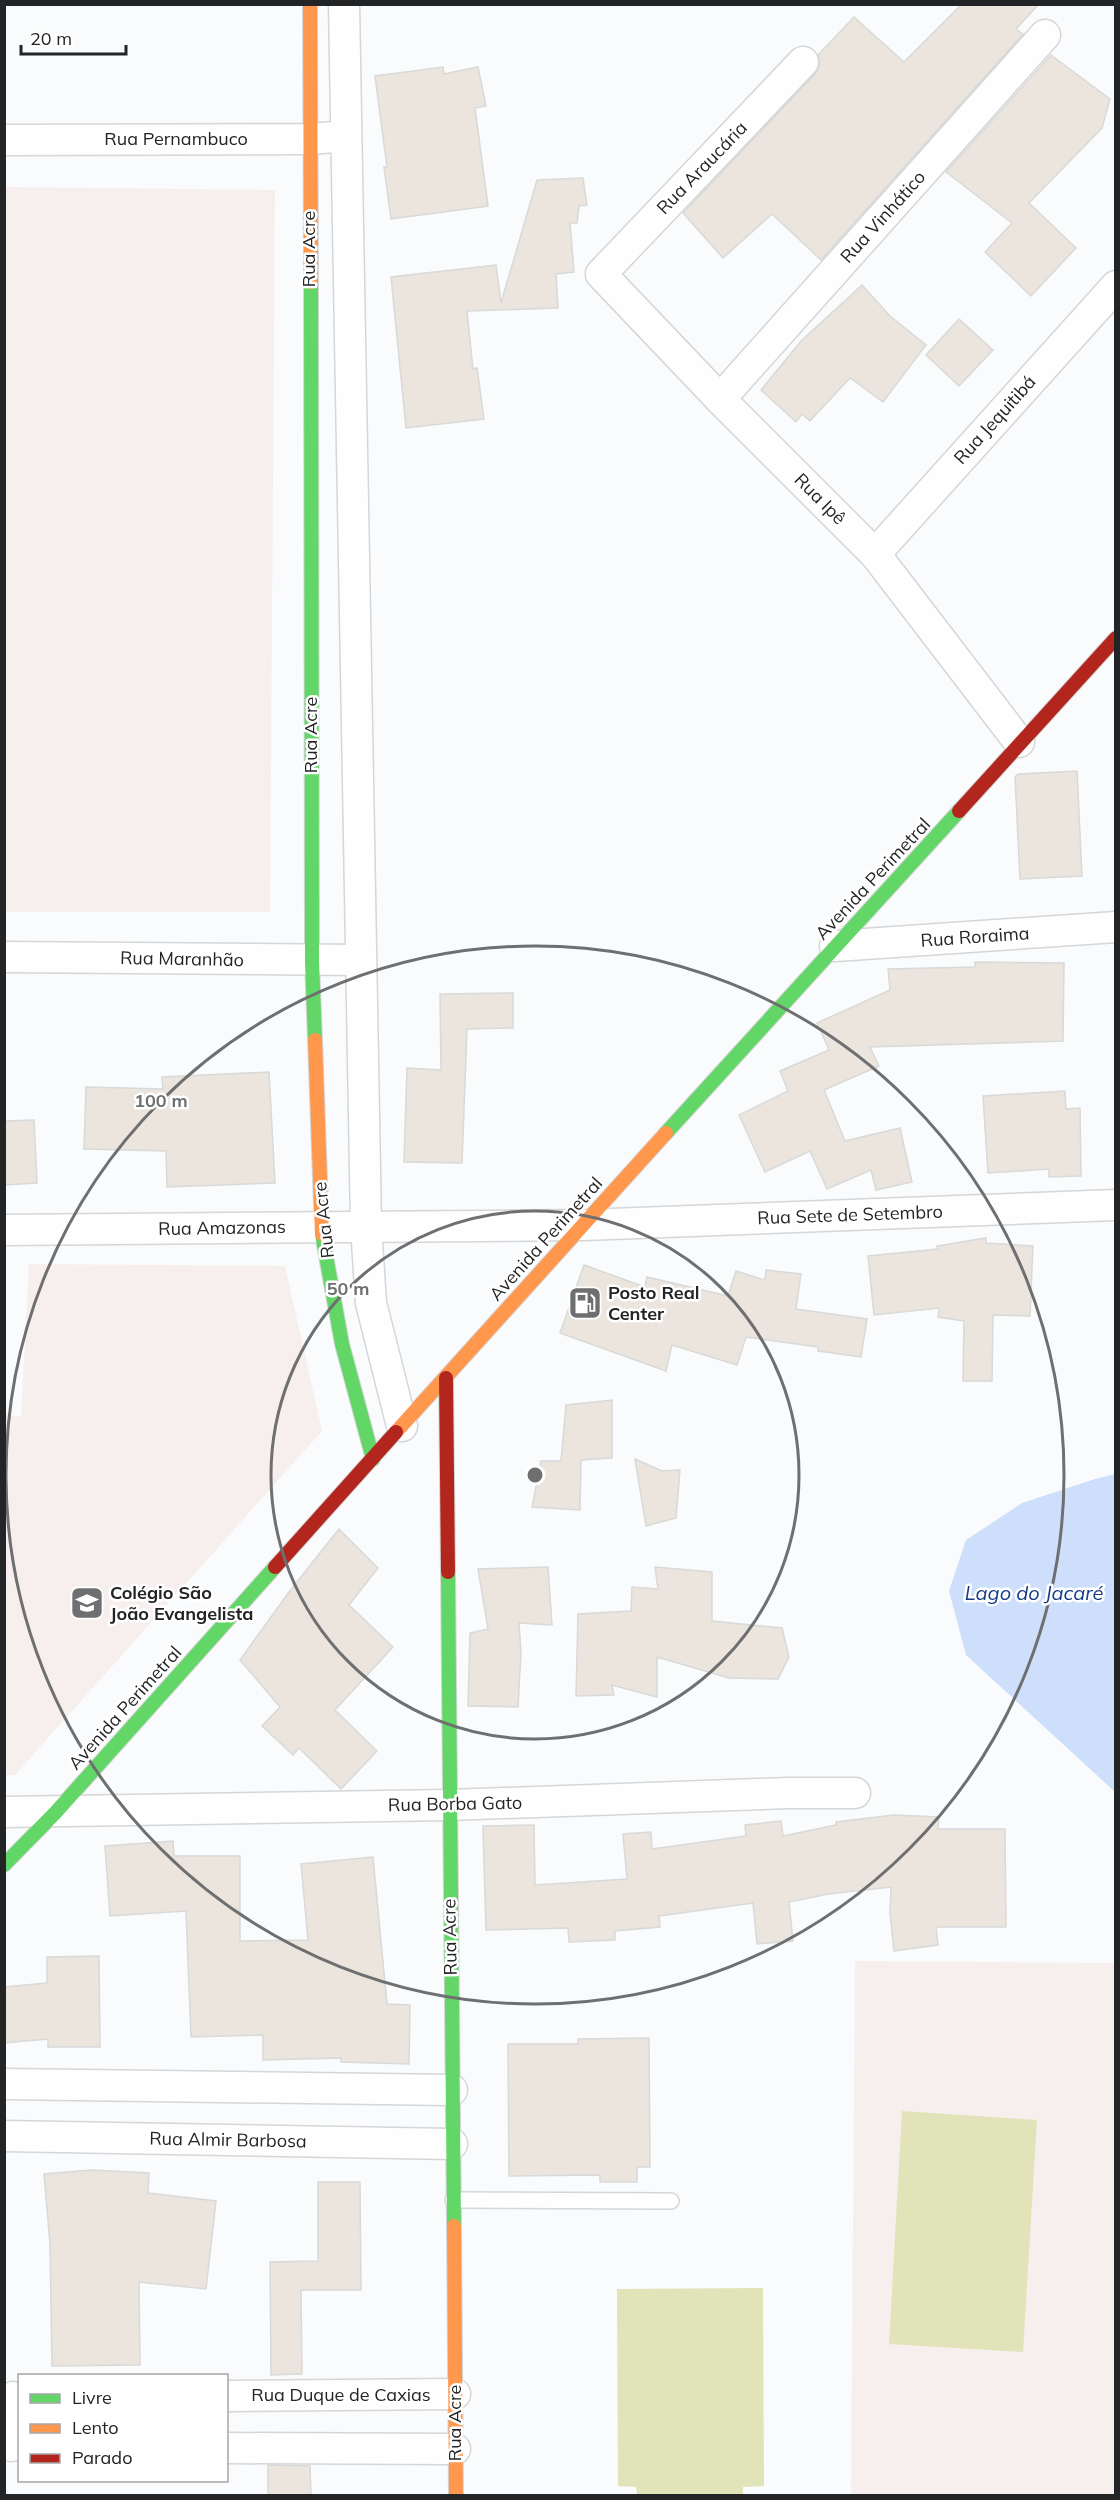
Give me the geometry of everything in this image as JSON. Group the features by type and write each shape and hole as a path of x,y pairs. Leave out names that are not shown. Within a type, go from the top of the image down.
{"street":[{"name":"Rua Acre","path":"310,4 312,960 321,1226 342,1344 373,1459"},
{"path":"344,4 366,1226 371,1303 402,1426"},
{"name":"Rua Vinhático","path":"720,399 1045,35"},
{"name":"Rua Araucária","path":"601,274 803,62"},
{"name":"Rua Pernambuco","path":"4,140 309,139 347,136"},
{"name":"Rua Ipê","path":"601,274 720,399 875,554 1019,742"},
{"name":"Rua Jequitibá","path":"875,554 1116,286"},
{"name":"Avenida Perimetral","path":"4,1865 56,1812 1019,742 1114,642"},
{"name":"Rua Roraima","path":"835,946 1116,927"},
{"name":"Rua Maranhão","path":"4,957 360,960"},
{"name":"Rua Sete de Setembro","path":"584,1225 1116,1205"},
{"name":"Rua Amazonas","path":"4,1230 584,1225"},
{"name":"Rua Acre","path":"446,1378 448,1805 456,2496"},
{"name":"Rua Borba Gato","path":"4,1812 448,1805 789,1793 855,1793"},
{"path":"4,2084 452,2090"},
{"name":"Rua Almir Barbosa","path":"4,2136 452,2144"},
{"name":"Rua Duque de Caxias","path":"228,2396 455,2394"},
{"path":"12,2397 12,2446"},
{"path":"228,2448 455,2450"}],"lane":[{"path":"453,2200 671,2201"}],"shaded area":[{"path":"5,187 275,190 270,912 5,912"},
{"name":"Colégio São João Evangelista","path":"29,1264 285,1266 322,1431 15,1775 5,1775 4,1414 21,1417"},
{"path":"855,1961 1115,1963 1115,2495 851,2496"}],"green space":[{"path":"902,2111 1037,2120 1023,2352 889,2344"},
{"path":"763,2288 764,2486 743,2487 743,2496 637,2495 636,2487 618,2486 617,2289"}],"water":[{"name":"Lago do Jacaré","path":"1116,1474 1115,1792 966,1655 949,1591 966,1540 1022,1503"}],"building":[{"path":"962,4 1039,4 1016,29 1023,34 821,260 772,214 723,258 683,213 815,74 820,65 818,55 854,17 904,62"},
{"path":"1051,55 1110,99 1102,128 1029,203 1076,248 1031,296 985,252 1012,223 946,172"},
{"path":"443,67 444,74 478,67 486,106 475,108 488,206 391,219 384,167 387,167 375,76"},
{"path":"583,178 587,205 579,206 577,223 570,223 574,272 556,274 558,308 467,311 473,369 477,368 484,419 406,428 391,277 496,265 501,303 537,180"},
{"path":"862,285 890,316 926,345 883,402 850,378 810,421 802,414 796,422 761,390 801,341"},
{"path":"959,319 993,350 959,386 926,355"},
{"path":"1077,771 1082,876 1020,879 1015,777 1018,774"},
{"path":"975,962 1064,963 1063,1041 870,1047 879,1066 824,1090 845,1141 900,1128 912,1182 876,1190 871,1170 827,1189 810,1151 765,1172 739,1115 788,1091 780,1071 829,1050 817,1023 890,990 888,969 975,967"},
{"path":"513,993 513,1028 467,1029 462,1163 404,1162 407,1068 441,1070 440,994"},
{"path":"269,1072 275,1183 167,1187 166,1151 84,1149 86,1087 163,1089 162,1077"},
{"path":"1065,1091 1066,1109 1080,1108 1081,1176 1049,1177 1049,1169 988,1173 983,1096"},
{"path":"34,1120 37,1183 4,1185 4,1121"},
{"path":"986,1238 986,1243 1033,1246 1030,1316 993,1315 992,1381 963,1381 964,1321 938,1317 939,1308 874,1315 868,1256 938,1249 937,1246"},
{"path":"584,1265 645,1287 647,1277 728,1296 736,1271 765,1280 766,1270 801,1274 796,1309 867,1319 861,1357 818,1351 818,1347 746,1337 737,1365 672,1345 666,1371 560,1333"},
{"path":"612,1400 612,1458 581,1460 580,1510 532,1507 541,1461 561,1461 566,1405"},
{"path":"635,1459 662,1471 680,1470 676,1518 646,1526"},
{"path":"339,1529 378,1568 349,1605 393,1647 335,1710 377,1751 341,1789 299,1748 293,1755 262,1726 280,1707 240,1660 289,1592"},
{"path":"548,1567 552,1625 519,1623 521,1652 518,1707 468,1706 470,1633 488,1629 478,1569"},
{"path":"655,1567 712,1572 712,1621 782,1628 789,1657 778,1679 729,1678 657,1657 657,1697 612,1685 614,1695 576,1696 578,1614 631,1611 632,1587 658,1589"},
{"path":"894,1815 939,1817 938,1829 1005,1829 1006,1927 936,1927 938,1945 894,1951 890,1913 891,1887 828,1894 789,1902 793,1941 757,1944 753,1903 659,1916 660,1927 615,1931 615,1940 569,1942 568,1928 486,1930 483,1826 534,1825 535,1885 627,1879 623,1834 651,1832 652,1849 746,1836 745,1825 781,1821 783,1836 836,1825 836,1822"},
{"path":"173,1841 174,1856 240,1856 240,1941 308,1940 301,1864 373,1857 387,2004 410,2005 409,2064 341,2062 341,2058 263,2060 263,2035 191,2037 186,1911 110,1916 105,1846"},
{"path":"99,1956 100,2047 48,2047 48,2039 4,2043 4,1987 47,1983 47,1957"},
{"path":"649,2038 650,2167 637,2167 637,2182 600,2182 600,2175 509,2176 508,2044 578,2044 578,2039"},
{"path":"92,2170 149,2173 148,2193 216,2201 206,2289 139,2282 140,2365 52,2366 50,2244 44,2174"},
{"path":"318,2182 360,2182 361,2290 301,2290 302,2374 271,2375 270,2262 318,2261"},
{"path":"268,2465 310,2466 311,2496 268,2496"}],"traffic: fast":[{"path":"311,282 312,961 315,1040"},
{"path":"666,1133 959,811"},
{"path":"322,1234 342,1344 373,1459"},
{"path":"4,1865 56,1812 275,1567"},
{"path":"448,1572 454,2226"}],"traffic: slow":[{"path":"310,4 311,282"},
{"path":"315,1040 322,1234"},
{"path":"396,1432 666,1133"},
{"path":"454,2226 456,2496"}],"traffic: jam":[{"path":"959,811 1116,638"},
{"path":"446,1378 448,1572"},
{"path":"275,1567 396,1432"}],"place":[{"name":"Posto Real Center","path":"585,1303"},
{"name":"Colégio São João Evangelista","path":"87,1603"}]}
